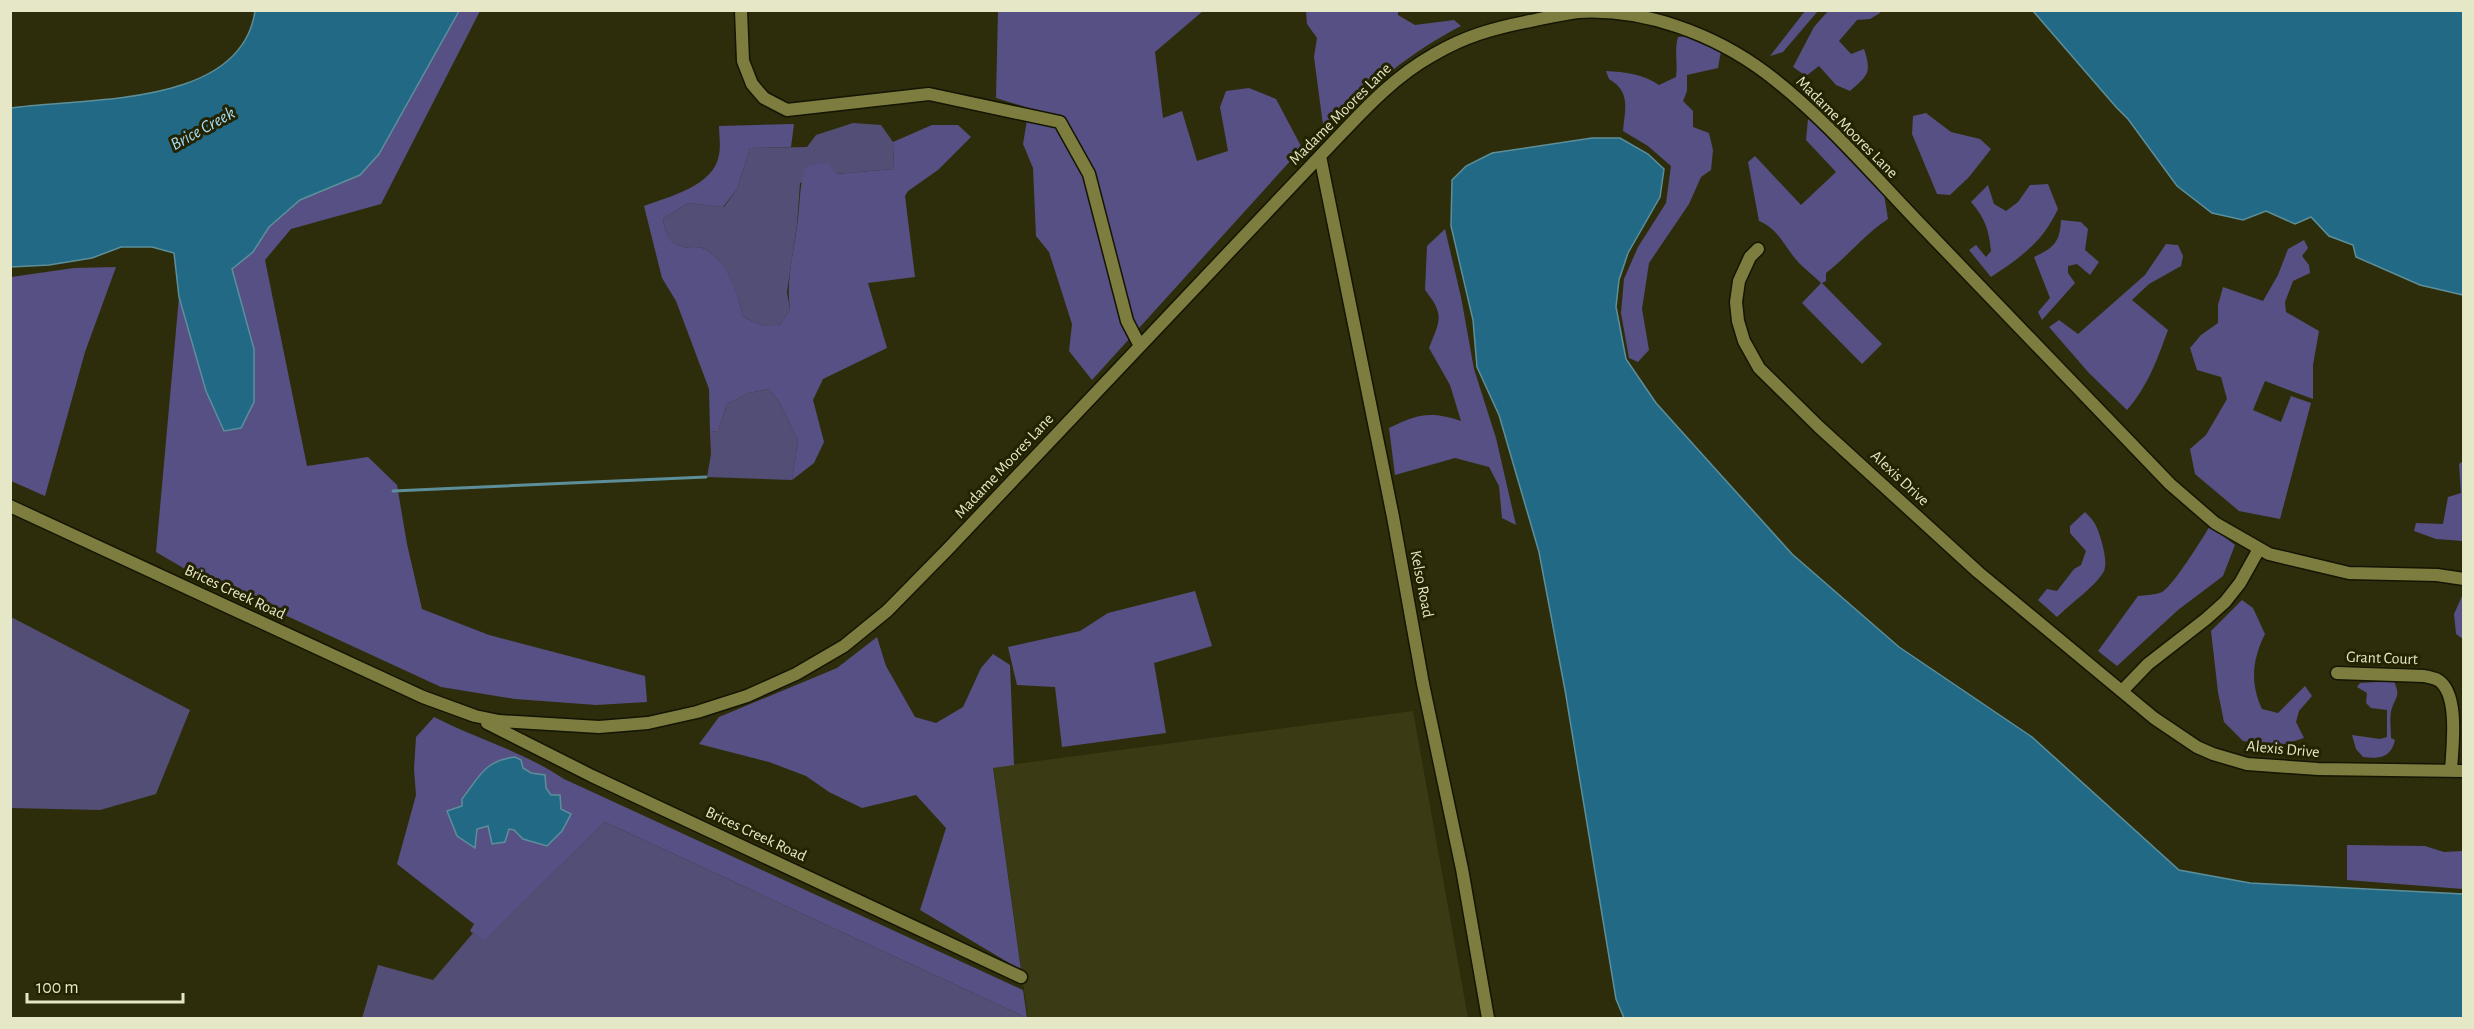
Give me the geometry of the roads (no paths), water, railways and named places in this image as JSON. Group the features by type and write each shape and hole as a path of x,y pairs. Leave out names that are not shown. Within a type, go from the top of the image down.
{"street":[{"path":"741,10 743,62 752,84 764,98 788,110 929,94 1060,122 1089,174 1127,321 1140,346"},
{"name":"Madame Moores Lane","path":"447,706 479,717 522,723 599,727 648,723 697,712 739,699 772,686 844,646 887,611 947,550 1381,93 1432,55 1488,29 1577,12 1645,18 1691,32 1742,56 1787,90 1889,191 2170,484 2215,523 2269,554 2349,573 2437,575 2463,579"},
{"name":"Kelso Road","path":"1320,156 1391,507 1423,684 1462,869 1488,1018"},
{"name":"Alexis Drive","path":"1758,249 1750,257 1739,281 1736,302 1743,341 1760,368 1819,427 1978,572 2102,677 2182,738 2213,754 2247,764 2318,769 2457,771"},
{"name":"Brices Creek Road","path":"10,506 400,687 447,706"},
{"path":"2122,691 2148,664 2225,602 2240,583 2259,549"},
{"name":"Grant Court","path":"2337,674 2424,676 2437,679 2447,690 2452,705 2457,771"},
{"name":"Brices Creek Road","path":"479,717 592,776 1021,977"}],"water":[{"name":"Brice Creek","path":"255,11 459,11 379,154 360,175 300,200 269,227 253,252 232,269 254,349 254,402 241,428 224,431 206,391 179,297 174,253 152,247 121,247 92,258 49,265 11,267 11,108 116,98 155,92 191,82 221,66 243,43"},
{"path":"2033,11 2463,11 2463,295 2420,285 2356,257 2353,245 2329,236 2311,217 2295,224 2266,211 2243,220 2212,213 2177,186 2128,119"},
{"path":"1592,138 1620,138 1648,154 1664,169 1660,197 1628,253 1619,280 1616,307 1626,359 1656,403 1792,554 1899,647 2032,737 2179,870 2250,883 2463,894 2463,1018 1624,1018 1616,999 1565,690 1539,552 1499,415 1477,367 1473,320 1451,226 1452,180 1466,166 1492,153"},
{"path":"515,757 521,760 523,768 531,773 545,775 546,788 551,795 560,795 561,809 571,814 562,831 547,846 523,839 514,830 509,829 505,842 492,844 488,826 477,829 475,848 457,836 447,811 462,806 462,799 489,766"}],"waterway":[{"path":"393,491 706,477"}]}
